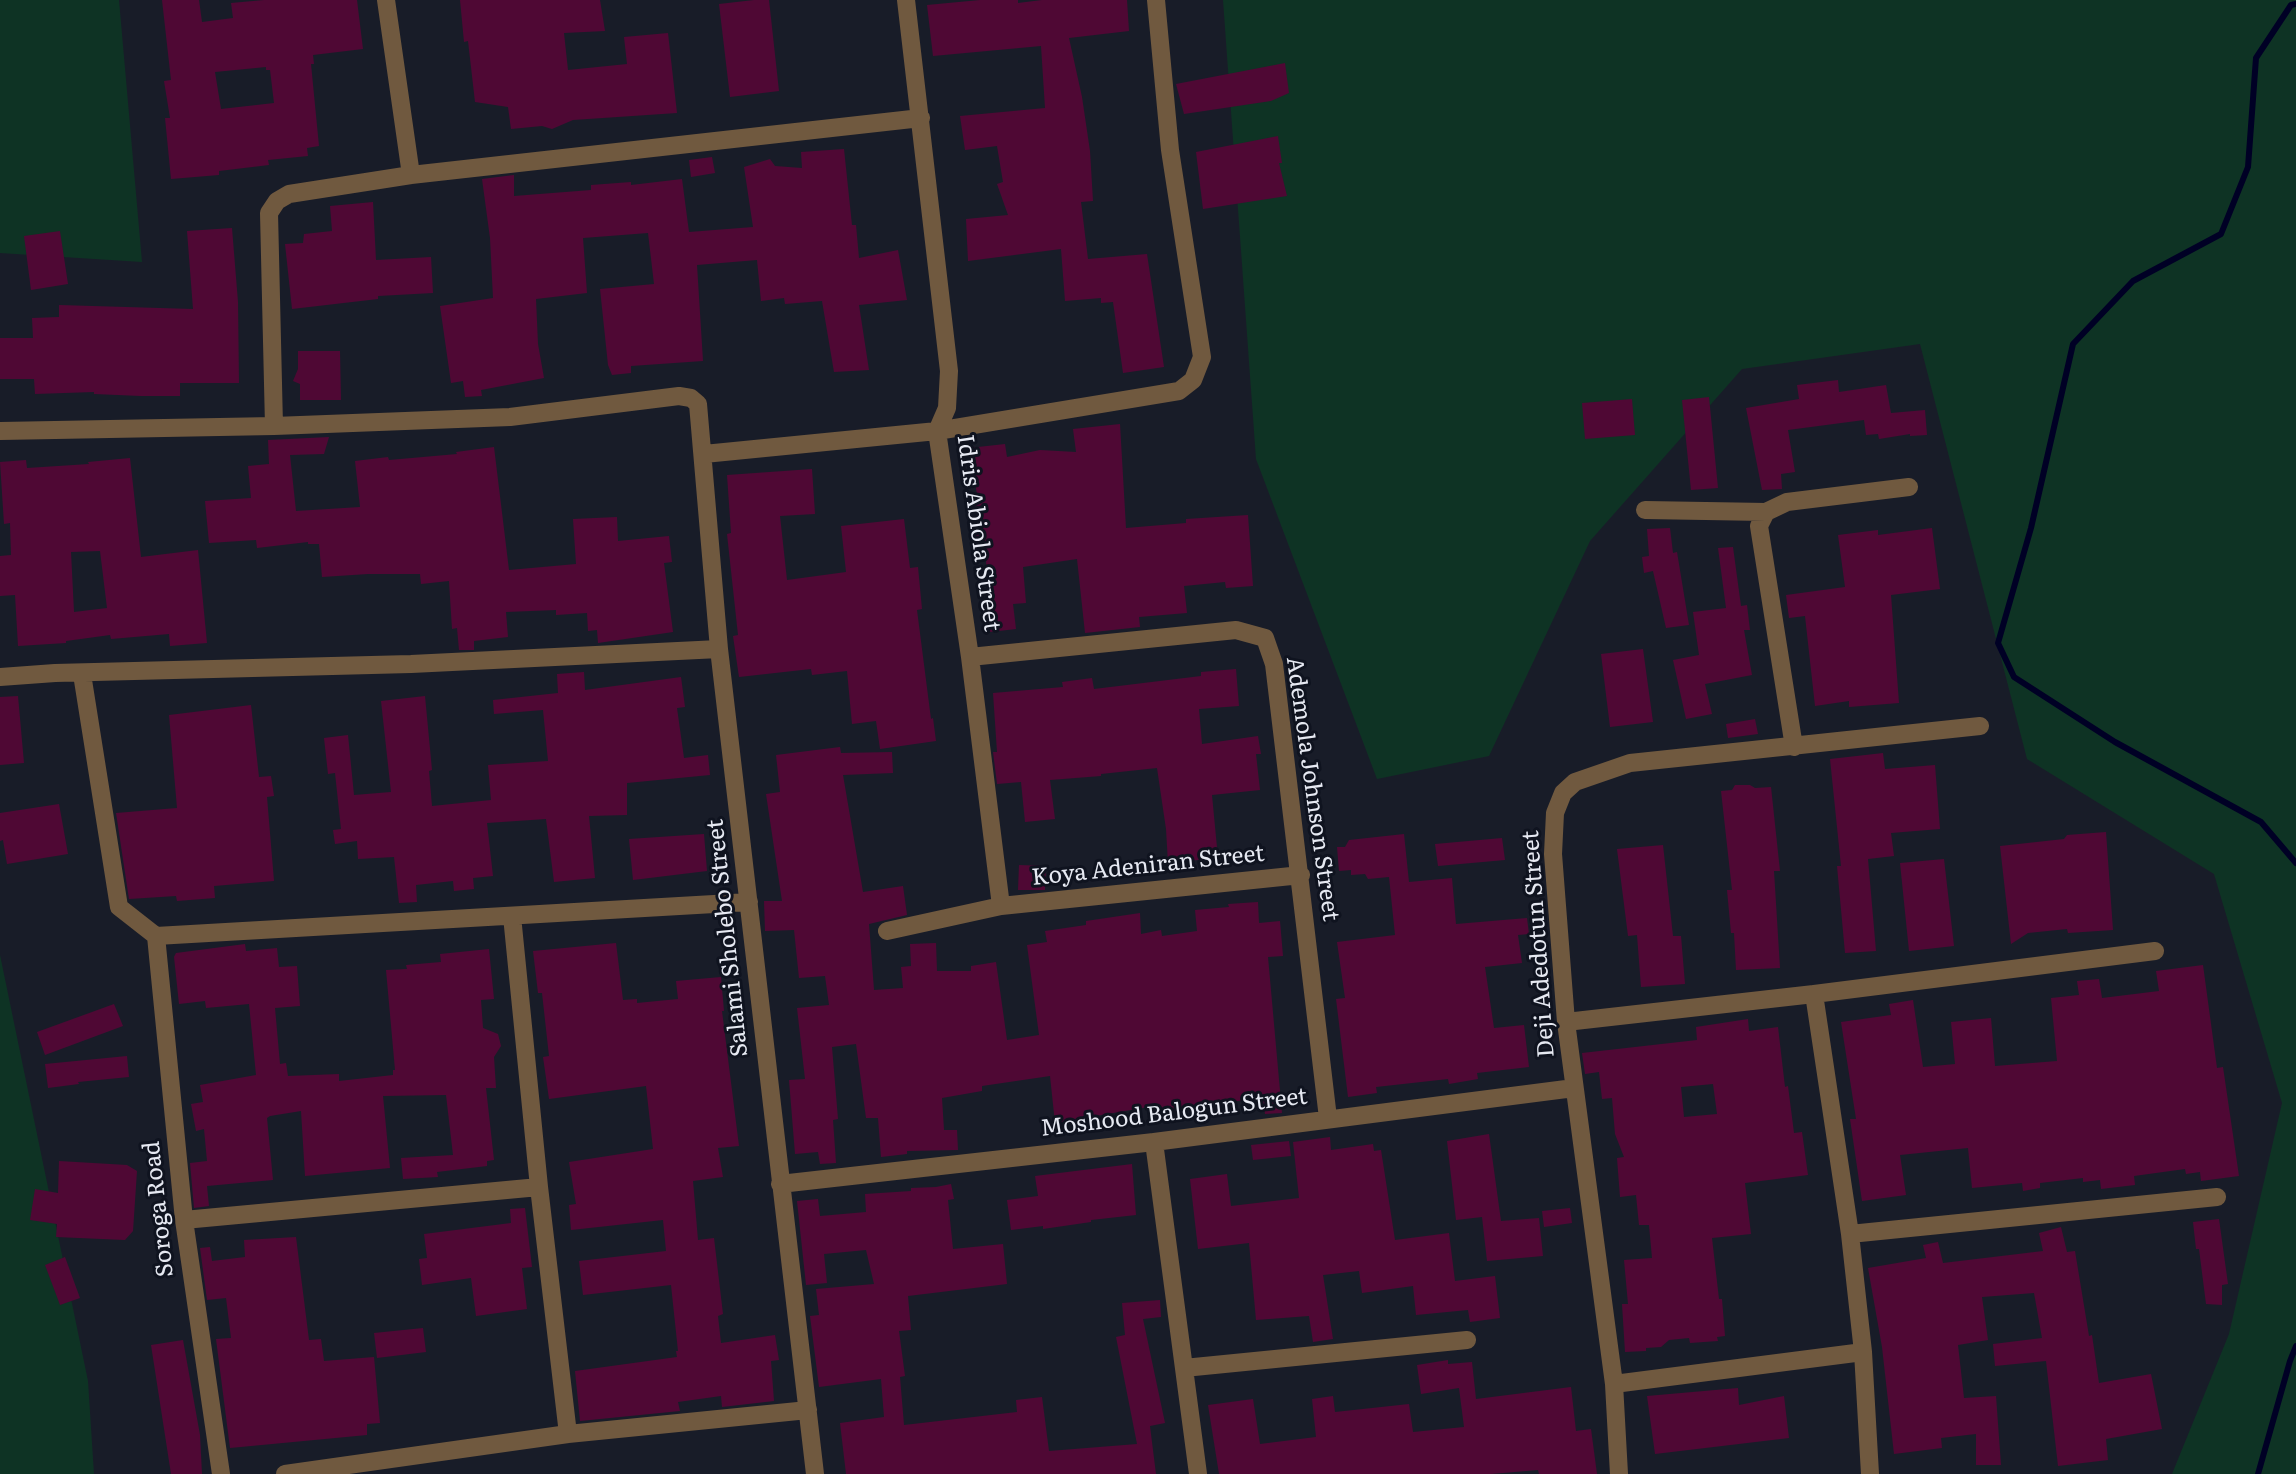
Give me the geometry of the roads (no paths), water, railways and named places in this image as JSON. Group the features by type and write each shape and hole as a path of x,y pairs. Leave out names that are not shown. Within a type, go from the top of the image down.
{"street":[{"path":"386,0 411,175"},
{"name":"Idris Abiola Street","path":"906,0 949,370 947,408 937,431 970,657 1001,906"},
{"path":"704,454 937,431 1179,391 1193,380 1202,357 1171,149 1156,0"},
{"path":"0,431 274,426 270,213 277,201 289,194 411,175 921,118"},
{"name":"Salami Sholebo Street","path":"274,426 510,417 679,396 691,398 698,404 719,649 815,1474"},
{"path":"937,431 1001,906"},
{"path":"1645,510 1766,512 1787,502 1909,487"},
{"path":"1766,512 1759,526 1794,747"},
{"name":"Ademola Johnson Street","path":"970,657 1236,630 1265,638 1274,664 1328,1118"},
{"path":"0,677 411,664 719,649"},
{"path":"82,674 119,907 156,936 749,902"},
{"name":"Deji Adedotun Street","path":"1619,1474 1614,1384 1566,1022 1553,855 1555,813 1563,793 1575,782 1630,763 1980,726"},
{"name":"Koya Adeniran Street","path":"887,931 1001,906 1301,875"},
{"path":"512,916 539,1186 568,1434"},
{"name":"Soroga Road","path":"156,936 184,1220 222,1474"},
{"path":"1566,1022 2155,951"},
{"path":"1814,994 1850,1234 1863,1352 1870,1474 1883,1474"},
{"name":"Moshood Balogun Street","path":"780,1184 1154,1142 1574,1088"},
{"path":"1154,1142 1198,1474"},
{"path":"184,1220 539,1186"},
{"path":"1850,1234 2217,1197"},
{"path":"1184,1368 1467,1340"},
{"path":"1614,1384 1863,1352"},
{"path":"285,1474 568,1434 808,1410"}],"waterway":[{"path":"2296,4 2291,5 2256,58 2248,167 2221,234 2133,281 2073,344 2031,528 1998,643 2014,677 2115,742 2261,822 2296,863"},
{"path":"2258,1474 2296,1346"}]}
